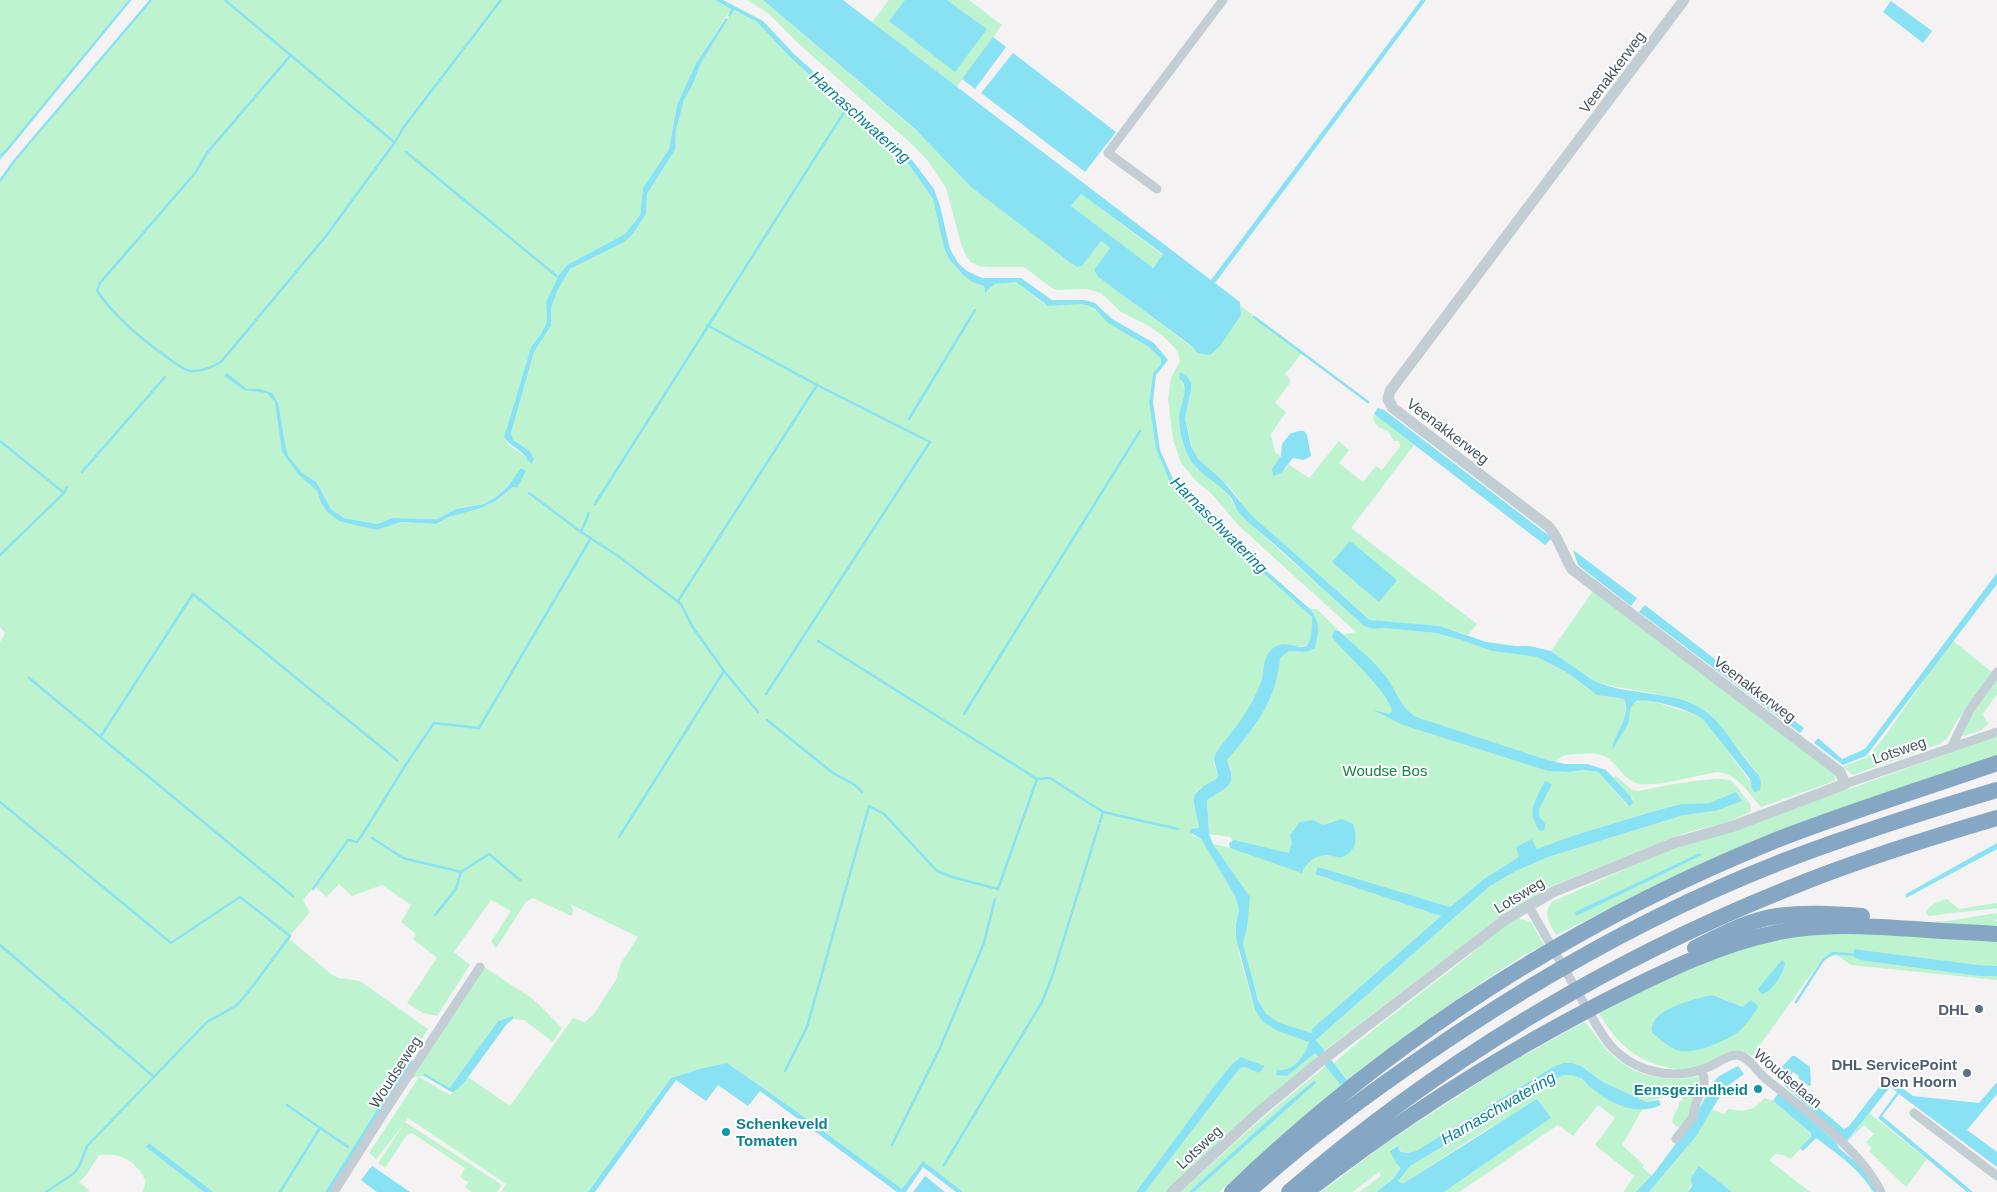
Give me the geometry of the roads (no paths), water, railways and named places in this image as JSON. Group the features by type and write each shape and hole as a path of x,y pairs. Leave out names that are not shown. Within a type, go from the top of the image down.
{"highway":[{"path":"1232,1192 1475,998 1546,953 1656,894 1765,845 1892,797 1997,763"},
{"path":"1892,797 1997,772"},
{"path":"1248,1192 1353,1095 1557,970 1701,897 1784,861 1894,821 1997,790"},
{"path":"1306,1192 1452,1067 1570,993 1713,921 1797,885 1913,843 1997,818"},
{"path":"1592,1008 1617,988 1697,947 1727,932 1775,916 1809,913 1908,918"},
{"path":"1289,1192 1379,1129 1592,1008 1699,957 1729,945 1779,932 1851,925 1997,934"}],"street":[{"path":"1157,189 1108,153 1223,0"},
{"name":"Veenakkerweg","path":"1684,0 1390,392 1388,399 1393,408 1549,527 1557,537 1566,560 1572,569 1840,772 1844,784"},
{"path":"1952,748 1969,711 1997,672"},
{"name":"Lotsweg","path":"1172,1192 1257,1114 1317,1064 1506,919 1528,905 1553,892 1674,843 1731,827 1844,784 1997,732"},
{"name":"Woudselaan","path":"1528,905 1597,1026 1609,1044 1626,1059 1646,1070 1669,1074 1701,1070 1730,1056 1738,1055 1747,1060 1763,1077 1797,1103 1858,1158 1872,1175 1881,1192"},
{"name":"Woudseweg","path":"334,1192 480,968"},
{"path":"1676,1139 1693,1117 1696,1103 1704,1084 1701,1070"},
{"path":"1914,1113 1997,1176"}],"water":[{"name":"Harnaschwatering","path":"715,0 723,0 763,21 794,54 912,160 934,189 950,249 958,263 967,271 982,278 1021,278 1052,300 1085,300 1095,303 1112,319 1154,343 1168,360 1156,375 1153,402 1160,450 1173,479 1205,507 1247,554 1314,614 1318,628 1315,648 1306,652 1289,651 1280,658 1274,687 1263,713 1227,760 1231,782 1225,789 1207,800 1209,834 1213,844 1250,897 1243,944 1258,1000 1266,1014 1280,1023 1311,1033 1312,1029 1441,916 1315,874 1318,867 1450,907 1484,879 1519,857 1516,847 1532,839 1537,849 1572,836 1681,804 1709,803 1736,792 1742,801 1715,811 1684,815 1548,857 1516,871 1490,886 1316,1040 1347,1080 1345,1083 1340,1084 1315,1053 1287,1076 1276,1075 1277,1070 1288,1069 1298,1062 1305,1053 1309,1042 1278,1031 1262,1021 1255,1010 1236,938 1239,910 1235,896 1201,839 1190,832 1191,829 1199,828 1194,804 1196,794 1218,776 1214,759 1216,753 1245,715 1254,698 1262,680 1267,655 1272,649 1280,645 1305,646 1309,642 1312,617 1227,540 1201,509 1169,480 1156,449 1149,403 1153,373 1161,364 1161,359 1149,347 1108,323 1095,309 1089,306 1081,304 1048,306 1016,282 995,284 985,293 984,286 972,282 949,259 944,248 933,199 904,158 791,58 757,22 734,10 730,17 728,16 731,9"},
{"path":"763,0 843,0 1211,280 1421,0 1426,0 1215,283 1240,302 1241,315 1220,346 1210,355 1197,353 1193,347 1098,277 1094,270 1110,248 1101,241 1082,266 1077,267 1072,264 971,187 915,129","holes":["1081,194 1163,254 1153,268 1071,206"]},
{"path":"905,0 947,0 987,29 955,72 889,21"},
{"path":"1891,1 1932,31 1923,43 1883,12"},
{"path":"726,18 728,19 701,63 684,100 676,131 675,150 647,194 646,214 632,235 624,242 570,269 557,291 551,309 551,326 534,352 511,433 513,440 530,451 534,459 532,464 504,437 531,347 547,322 546,302 559,275 567,265 625,234 640,215 643,188 669,149 677,105 696,63"},
{"path":"993,37 1006,47 975,89 962,79"},
{"path":"1013,53 1116,132 1085,172 981,93"},
{"path":"1180,372 1187,376 1191,383 1185,418 1191,446 1198,459 1222,480 1252,516 1370,620 1440,626 1486,642 1529,646 1551,651 1594,681 1602,684 1614,688 1668,696 1693,704 1705,711 1719,724 1759,775 1761,782 1760,790 1755,792 1752,789 1750,779 1703,719 1689,712 1652,701 1636,701 1631,707 1628,724 1612,750 1626,712 1624,699 1597,695 1566,672 1537,657 1492,651 1436,633 1383,628 1374,629 1364,626 1244,518 1230,496 1191,461 1184,445 1180,428 1179,417 1185,391 1179,378"},
{"path":"227,373 247,389 260,389 272,393 278,403 289,457 302,473 316,482 332,510 344,518 377,524 392,518 437,519 456,509 484,504 496,497 508,486 521,468 526,471 517,488 513,487 496,501 481,508 449,517 436,524 401,522 377,530 339,521 327,512 321,503 317,491 298,474 282,452 275,402 267,393 244,390 224,376"},
{"path":"1378,408 1384,410 1552,538 1545,545 1374,414"},
{"path":"1304,431 1307,435 1311,456 1304,460 1293,458 1281,473 1273,476 1272,469 1281,456 1282,444 1290,434"},
{"path":"1350,541 1397,580 1379,602 1332,562"},
{"path":"1573,550 1637,598 1631,606 1578,565"},
{"path":"1997,573 1997,584 1866,756 1843,765 1814,743 1818,738 1842,759 1865,749"},
{"path":"1645,605 1804,728 1800,733 1639,612"},
{"path":"1334,630 1339,631 1379,668 1402,703 1416,717 1547,760 1565,764 1587,764 1606,770 1631,797 1633,803 1630,806 1628,805 1598,772 1584,770 1568,772 1548,771 1403,725 1373,710 1389,714 1392,711 1389,703 1375,684 1332,637"},
{"path":"1545,781 1552,784 1539,809 1539,817 1545,823 1544,830 1540,831 1533,818 1533,812 1536,800"},
{"path":"1342,819 1353,824 1355,829 1356,838 1351,851 1342,857 1322,855 1314,858 1308,863 1302,873 1230,848 1229,843 1234,840 1289,853 1292,843 1290,835 1300,822 1313,820 1323,825"},
{"path":"1997,843 1997,849 1906,898 1906,894"},
{"path":"1700,853 1702,855 1576,916 1575,912"},
{"path":"1854,949 1997,966 1997,976 1979,976 1860,960 1853,956"},
{"path":"1782,960 1785,963 1780,976 1770,990 1762,994 1758,990 1760,986"},
{"path":"1712,995 1743,1007 1751,1000 1758,1008 1738,1032 1716,1044 1698,1050 1681,1051 1674,1049 1652,1033 1652,1025 1664,1011 1684,1002"},
{"path":"513,1016 513,1019 506,1025 463,1084 454,1091 448,1090 498,1021"},
{"path":"1792,1056 1795,1056 1810,1067 1811,1085 1809,1086 1793,1072 1787,1079 1780,1074 1780,1069"},
{"path":"1241,1057 1265,1066 1259,1073 1245,1067 1240,1068 1145,1192 1136,1192 1212,1089 1232,1064"},
{"path":"409,1059 413,1061 331,1192 325,1192"},
{"path":"727,1063 902,1189 923,1161 963,1192 956,1192 923,1167 906,1192 897,1192 760,1091 748,1106 718,1085 706,1101 676,1080 595,1192 588,1192 671,1078"},
{"name":"Harnaschwatering","path":"1564,1063 1581,1066 1603,1082 1647,1102 1659,1100 1661,1105 1642,1110 1632,1109 1614,1103 1580,1078 1572,1075 1563,1075 1410,1166 1398,1181 1404,1183 1537,1099 1551,1118 1444,1192 1376,1192 1392,1180 1401,1168 1390,1151 1397,1146 1401,1152 1416,1151 1553,1067"},
{"path":"1738,1066 1744,1074 1729,1085 1697,1135 1649,1192 1636,1192 1654,1173 1691,1123 1715,1080"},
{"path":"1887,1077 1913,1096 1979,1103 1997,1082 1997,1094 1967,1130 1997,1152 1997,1167 1899,1094 1882,1116 1973,1192 1967,1192 1878,1118 1897,1092 1890,1087 1847,1141 1784,1085 1787,1081 1844,1129 1849,1126"},
{"path":"1314,1081 1316,1083 1194,1192 1189,1192 1285,1105"},
{"path":"1779,1092 1866,1171 1877,1192 1873,1192 1855,1169 1816,1138 1803,1151 1800,1148 1811,1137 1811,1133 1773,1101"},
{"path":"149,1143 213,1192 204,1192 146,1147"},
{"path":"372,1166 410,1192 377,1192 361,1180"},
{"path":"1699,1166 1732,1192 1688,1192 1692,1186 1691,1178"},
{"path":"925,1176 945,1192 913,1192"}],"waterway":[{"path":"0,156 130,0"},
{"path":"0,181 15,160 151,0"},
{"path":"225,0 394,142"},
{"path":"291,55 207,153 196,172 100,283 97,291 112,310 139,336 182,368 195,371 203,370 221,362 326,236 395,142 403,128 501,0"},
{"name":"Harnaschwatering","path":"595,504 848,106"},
{"path":"406,152 559,278"},
{"path":"909,419 975,310"},
{"path":"1254,317 1368,402"},
{"path":"707,325 817,385 930,442 766,694"},
{"path":"82,472 165,377"},
{"path":"678,601 817,385"},
{"path":"964,714 1140,431"},
{"path":"0,441 64,493"},
{"path":"0,555 64,493 67,487"},
{"path":"529,493 581,532 618,556 681,604 692,626 724,671 758,712"},
{"path":"581,532 589,513"},
{"path":"313,889 348,840 357,842 434,723 479,728 591,538"},
{"path":"101,736 193,594 397,760"},
{"path":"818,641 1037,779 1050,778 1103,812 1178,829"},
{"path":"619,837 724,671"},
{"path":"29,678 293,896"},
{"path":"767,720 833,773 855,785 862,792"},
{"path":"785,1071 807,1027 869,806 884,814 937,871 952,877 998,889 1037,779"},
{"path":"0,802 171,943 240,897 290,936 236,1006 207,1022 87,1146 79,1167 73,1174 46,1192"},
{"path":"1100,822 1103,812"},
{"path":"944,1165 1042,1002 1052,977 1099,825"},
{"path":"372,838 403,858 461,872 489,854 520,880"},
{"path":"435,915 456,889 461,872"},
{"path":"892,1145 940,1048 984,943 995,899"},
{"path":"0,945 154,1077"},
{"path":"1796,1002 1823,960 1833,953 1856,955"},
{"path":"425,1075 452,1091 454,1090"},
{"path":"287,1105 348,1147"},
{"path":"280,1192 320,1128"}],"place":[{"name":"DHL","path":"1979,1009"},
{"name":"DHL ServicePoint Den Hoorn","path":"1967,1073"},
{"name":"Eensgezindheid","path":"1758,1089"},
{"name":"Schenkeveld Tomaten","path":"726,1132"}],"park label":[{"name":"Woudse Bos","path":"1385,770"}]}
